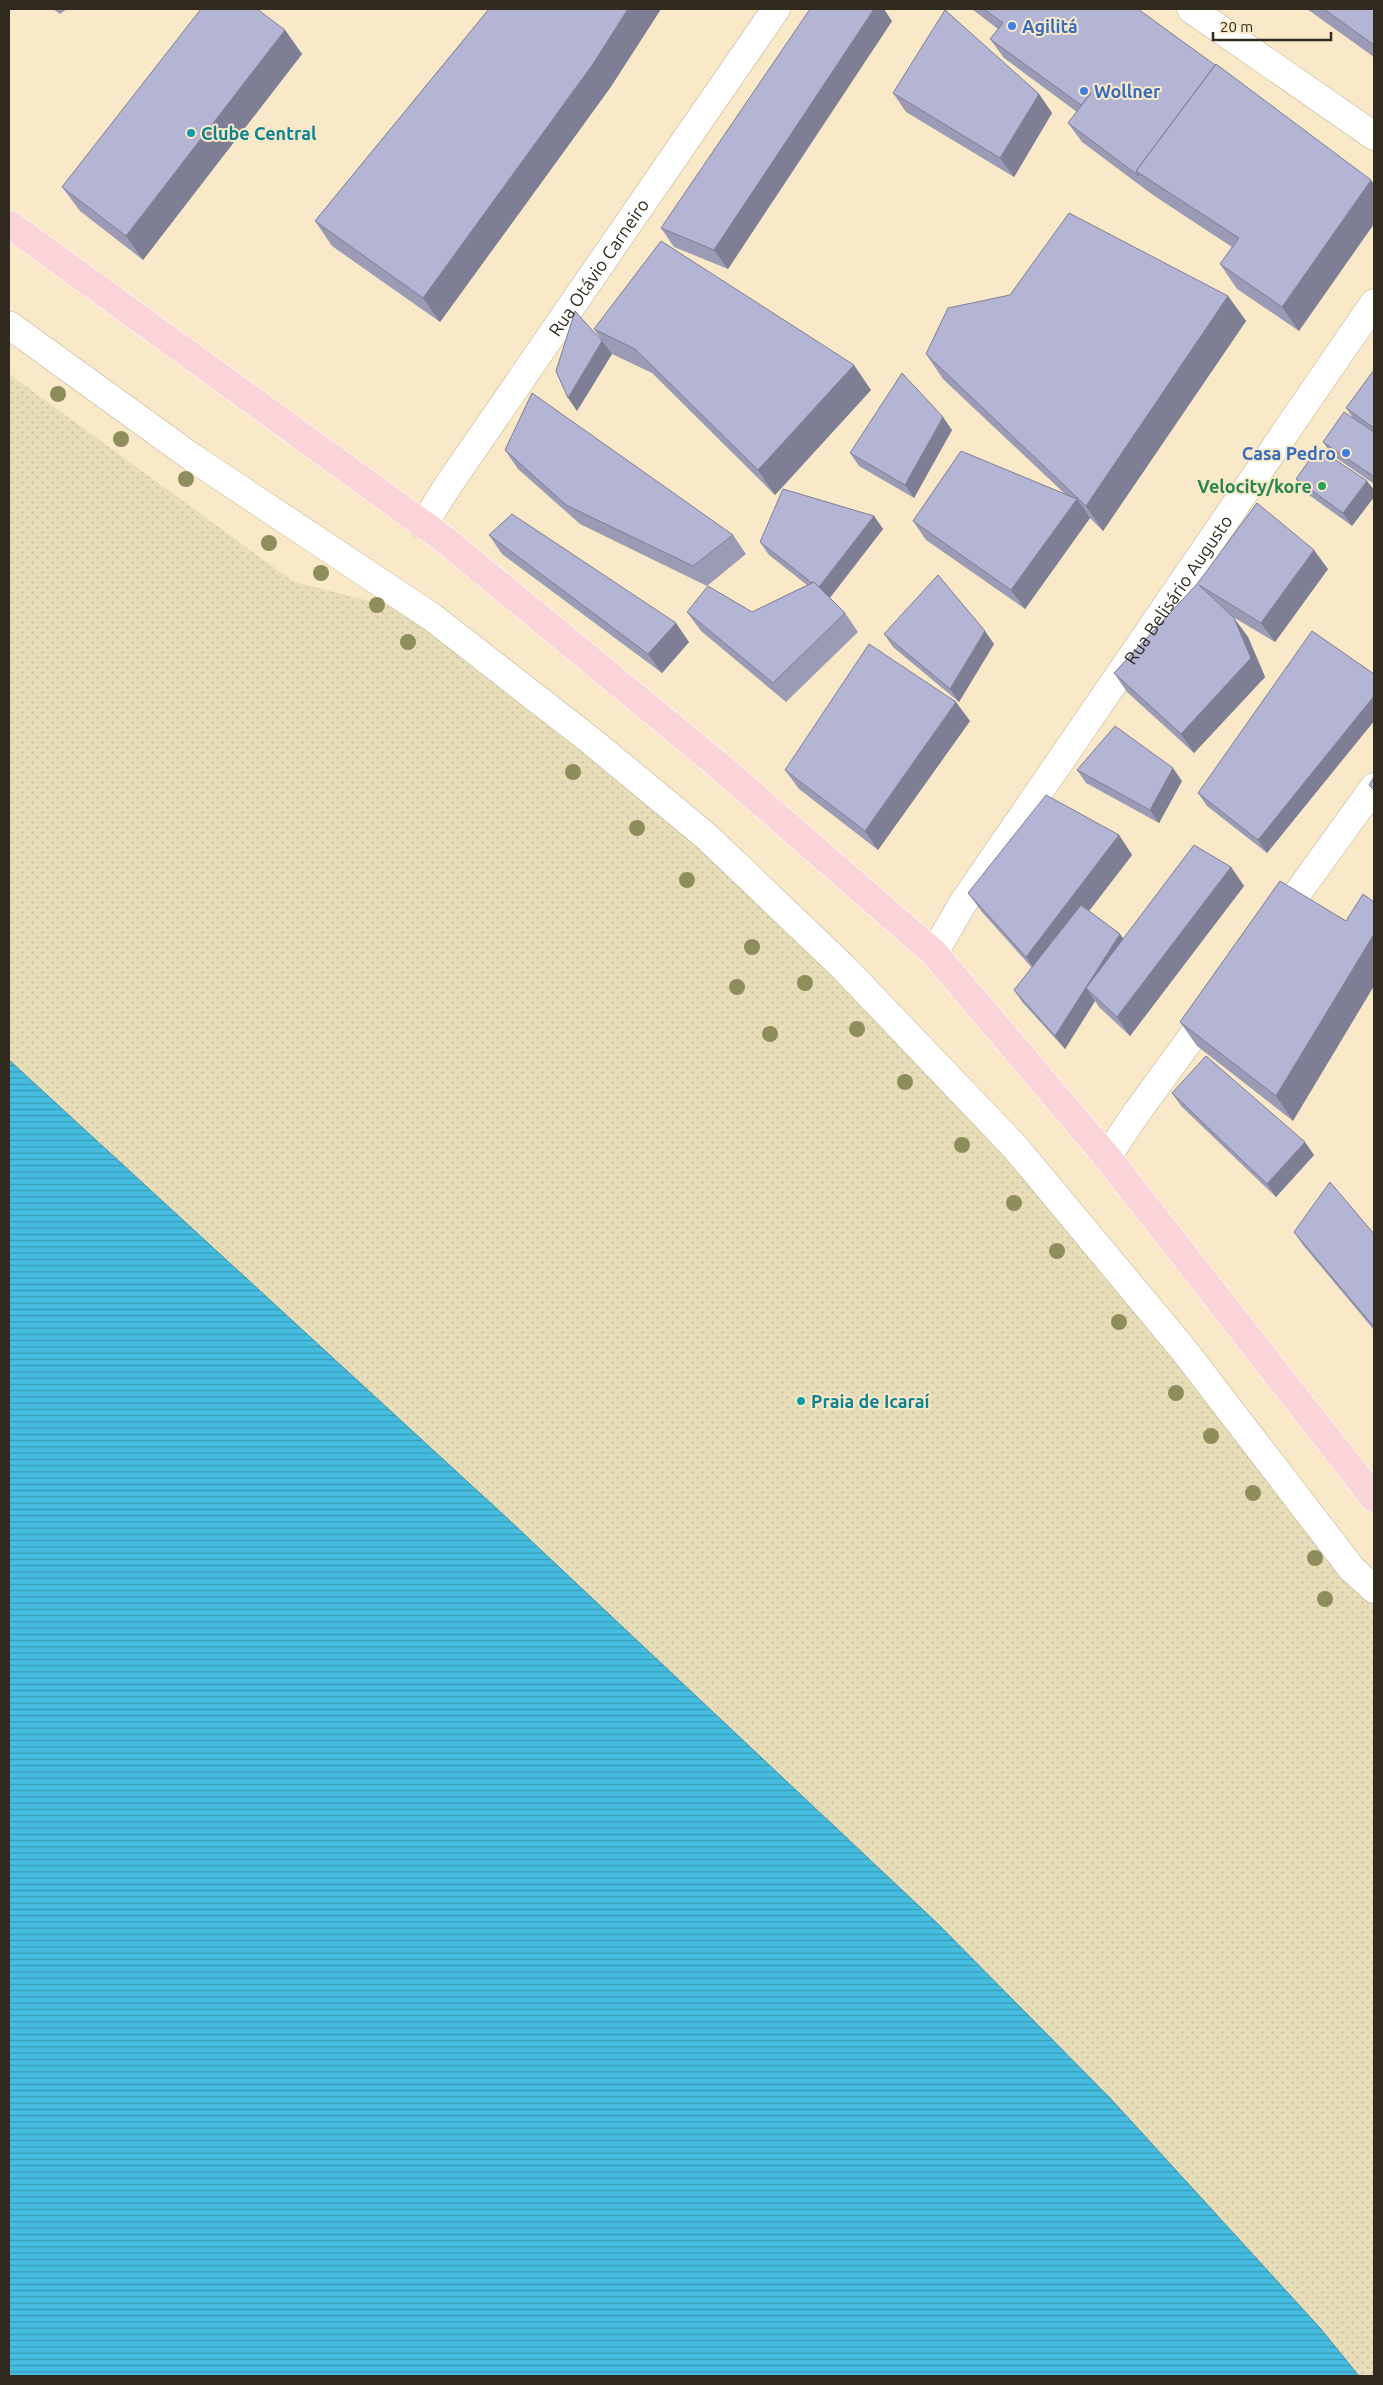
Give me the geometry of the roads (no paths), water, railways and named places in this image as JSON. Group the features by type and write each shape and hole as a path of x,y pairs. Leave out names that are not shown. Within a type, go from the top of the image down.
{"main road":[{"path":"9,224 445,540 717,764 934,953 1107,1158 1374,1498"}],"street":[{"name":"Rua Otávio Carneiro","path":"423,525 449,484 776,9"},
{"path":"1191,9 1374,136"},
{"name":"Rua Belisário Augusto","path":"934,953 962,903 1374,302"},
{"path":"9,324 193,458 432,617 590,740 706,836 844,968 1015,1148 1183,1349 1352,1569 1374,1589"},
{"path":"1264,939 1374,787"},
{"path":"1107,1158 1135,1115 1228,987"}],"water":[{"path":"9,1060 508,1519 937,1923 1110,2098 1320,2328 1359,2376 9,2376"}],"place":[{"name":"Agilitá","path":"1012,26"},
{"name":"Wollner","path":"1084,91"},
{"name":"Clube Central","path":"191,133"},
{"name":"Casa Pedro","path":"1346,453"},
{"name":"Velocity/kore","path":"1322,486"},
{"name":"Praia de Icaraí","path":"801,1401"}]}
